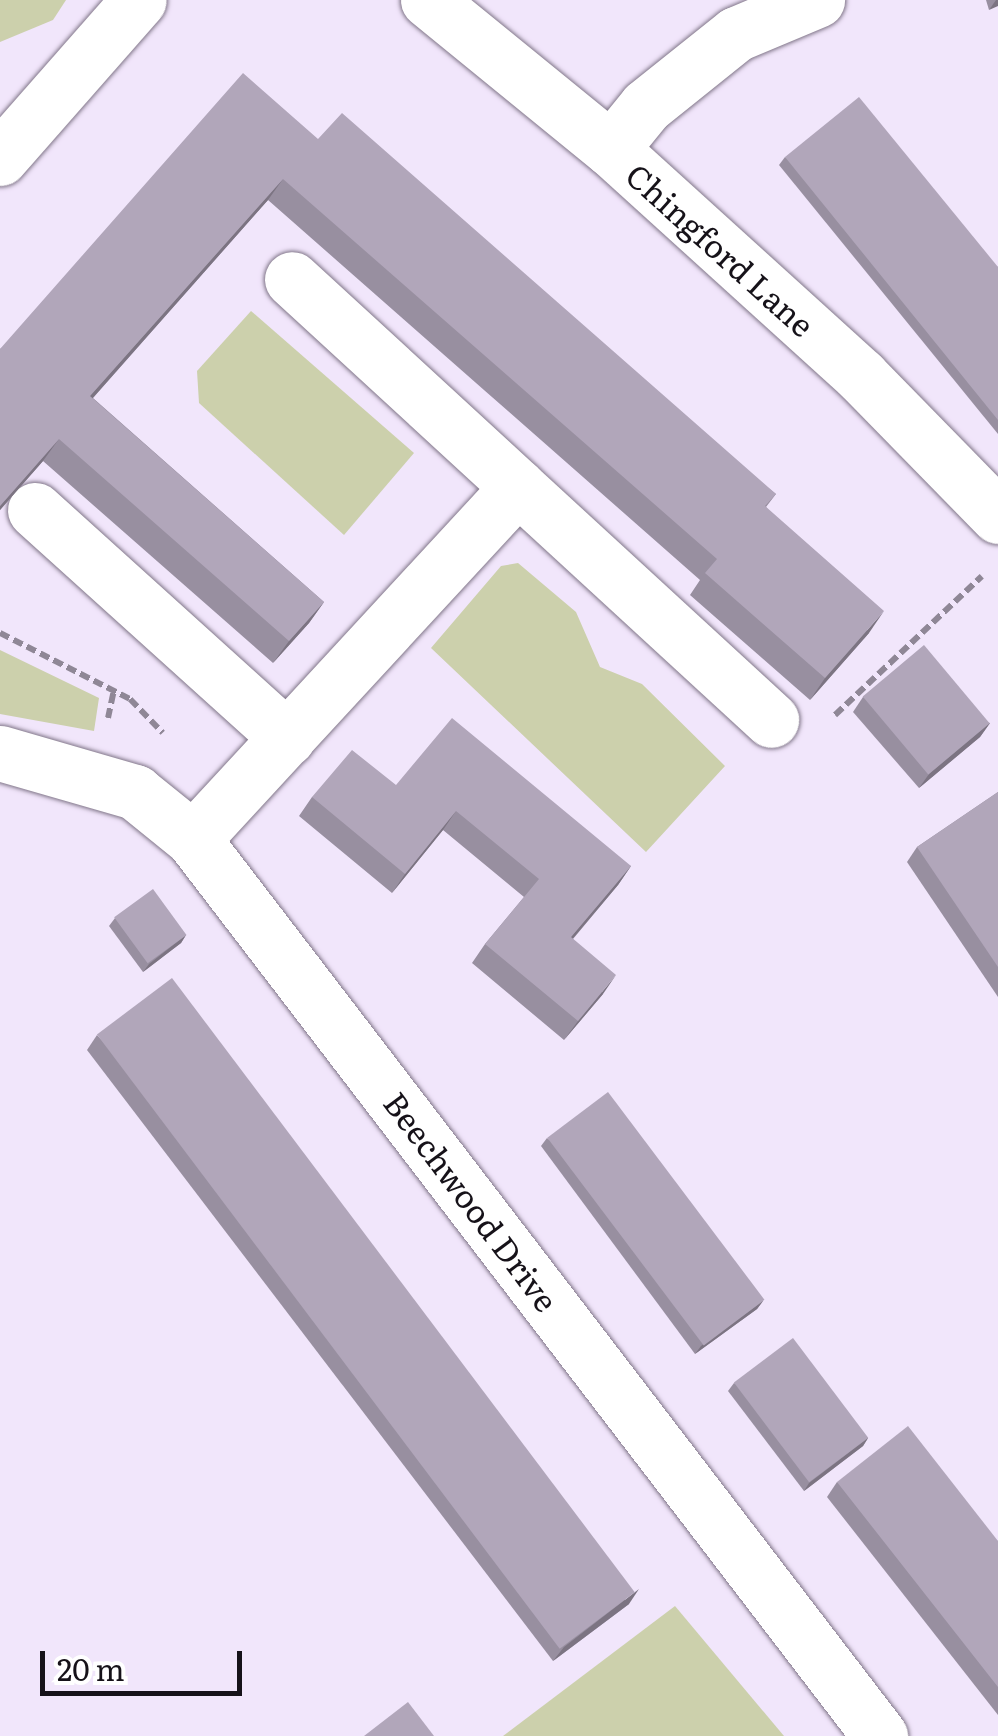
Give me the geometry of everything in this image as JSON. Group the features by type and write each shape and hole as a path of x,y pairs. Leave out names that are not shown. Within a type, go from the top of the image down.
{"street":[{"path":"5,144 139,0"},
{"name":"Chingford Lane","path":"428,0 611,149 861,376 998,516"},
{"path":"611,149 646,106 736,34 818,0"},
{"path":"292,280 771,720"},
{"path":"210,822 518,487"},
{"path":"35,510 287,738"},
{"name":"Beechwood Drive","path":"0,753 136,792 210,822 880,1736"}],"path":[{"path":"771,720 807,742 982,575"},
{"path":"0,633 130,699 210,822"}],"green space":[{"path":"0,0 66,0 53,20 0,42"},
{"path":"251,311 414,453 344,535 199,403 197,371"},
{"path":"518,563 576,612 600,667 642,684 725,766 646,852 431,648 501,566"},
{"path":"0,650 99,698 94,731 0,714"},
{"path":"675,1606 784,1736 503,1736"}],"building":[{"path":"243,73 318,139 342,113 776,494 765,506 884,611 825,678 705,573 717,559 283,179 90,396 324,602 289,641 59,439 0,506 0,349"},
{"path":"859,97 998,267 998,420 785,157"},
{"path":"924,645 990,723 928,775 863,696"},
{"path":"452,718 631,866 571,937 616,975 578,1021 485,944 539,879 456,811 405,874 312,797 352,750 396,785"},
{"path":"998,792 998,967 917,847"},
{"path":"153,889 187,935 148,963 114,917"},
{"path":"172,978 635,1592 560,1649 97,1035"},
{"path":"608,1092 764,1300 704,1345 547,1138"},
{"path":"793,1338 868,1438 809,1482 734,1383"},
{"path":"908,1426 998,1541 998,1687 837,1482"},
{"path":"408,1702 434,1736 364,1736"}]}
